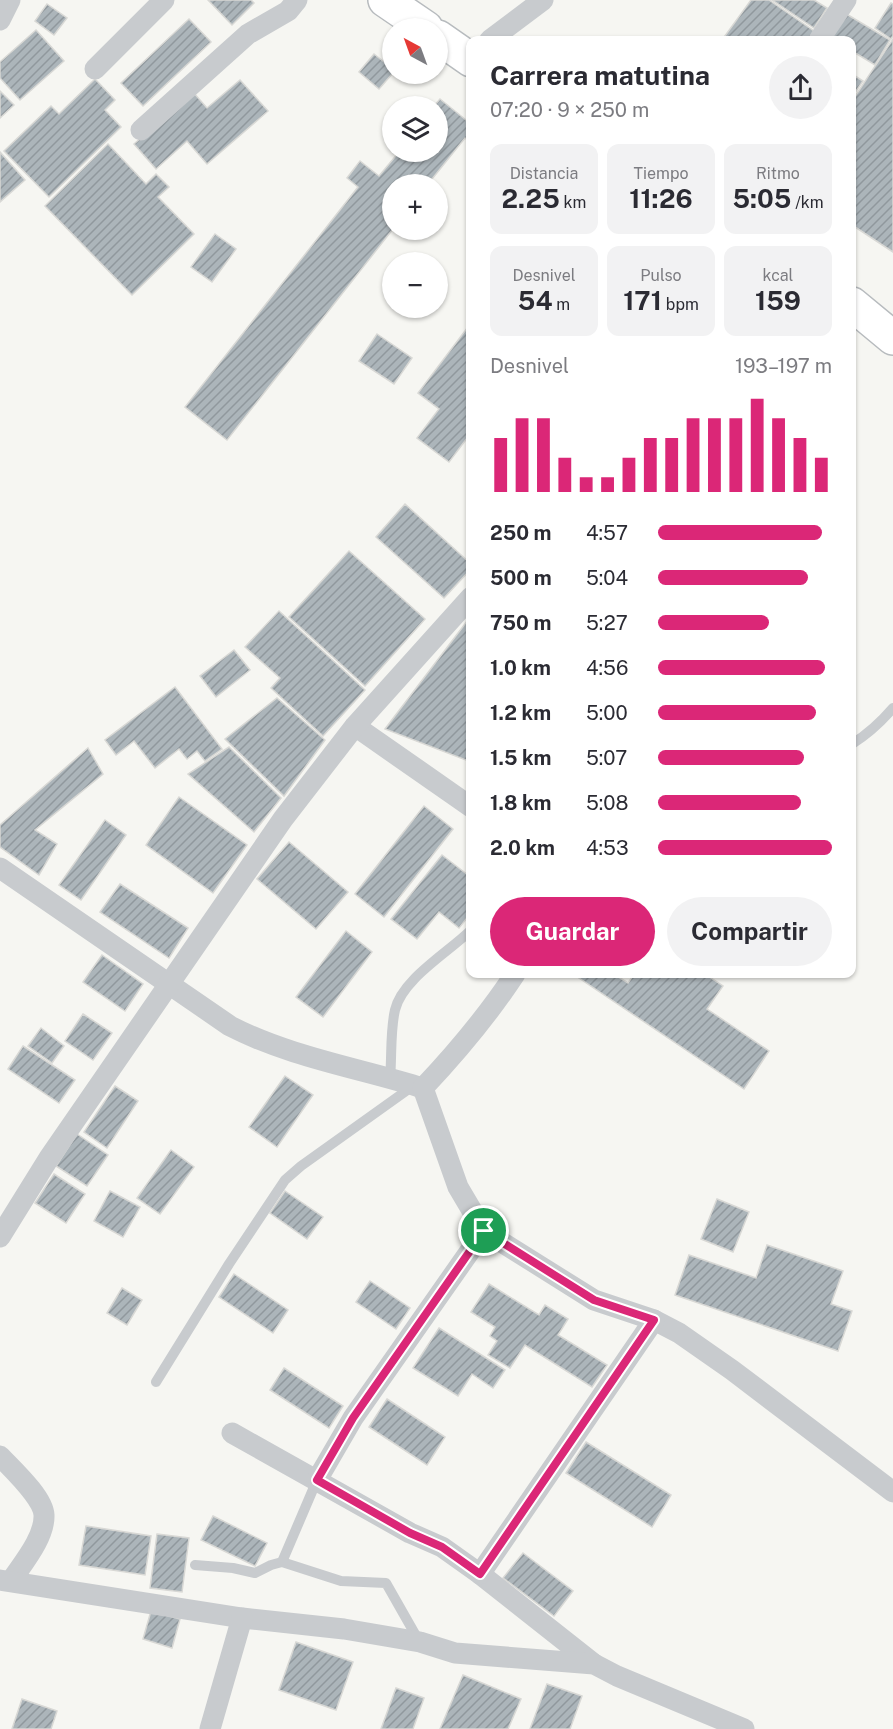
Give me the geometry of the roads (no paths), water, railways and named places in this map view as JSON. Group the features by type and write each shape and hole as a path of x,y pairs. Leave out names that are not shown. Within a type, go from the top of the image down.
{"highway":[{"path":"385,0 411,18"},
{"path":"448,41 466,49"},
{"path":"856,307 893,338"}],"street":[{"path":"0,20 10,0"},
{"path":"95,69 164,0"},
{"path":"141,130 248,34 288,11 297,0"},
{"path":"497,36 543,0"},
{"path":"822,36 846,0"},
{"path":"0,1237 49,1158 283,819 355,726 466,603"},
{"path":"355,726 466,804"},
{"path":"0,868 243,1033 300,1054 418,1087"},
{"path":"418,1087 454,1055 493,1007 512,978"},
{"path":"418,1087 458,1186 484,1231 594,1300 654,1320 679,1334 732,1370 893,1492"},
{"path":"317,1480 353,1418 484,1231"},
{"path":"480,1574 654,1320"},
{"path":"232,1433 410,1533 442,1547 594,1664 617,1676 744,1729"},
{"path":"0,1456 39,1500 44,1515 38,1540 6,1581 242,1618 344,1629 420,1642 455,1653 594,1664"},
{"path":"210,1729 242,1618"}],"lane":[{"path":"856,741 880,722 893,708"},
{"path":"390,1079 395,1010 401,995 466,934"},
{"path":"156,1382 229,1264 285,1180 301,1166 418,1087"},
{"path":"282,1562 317,1480"},
{"path":"195,1565 233,1568 255,1573 282,1562 341,1581 386,1583 420,1642"}]}
